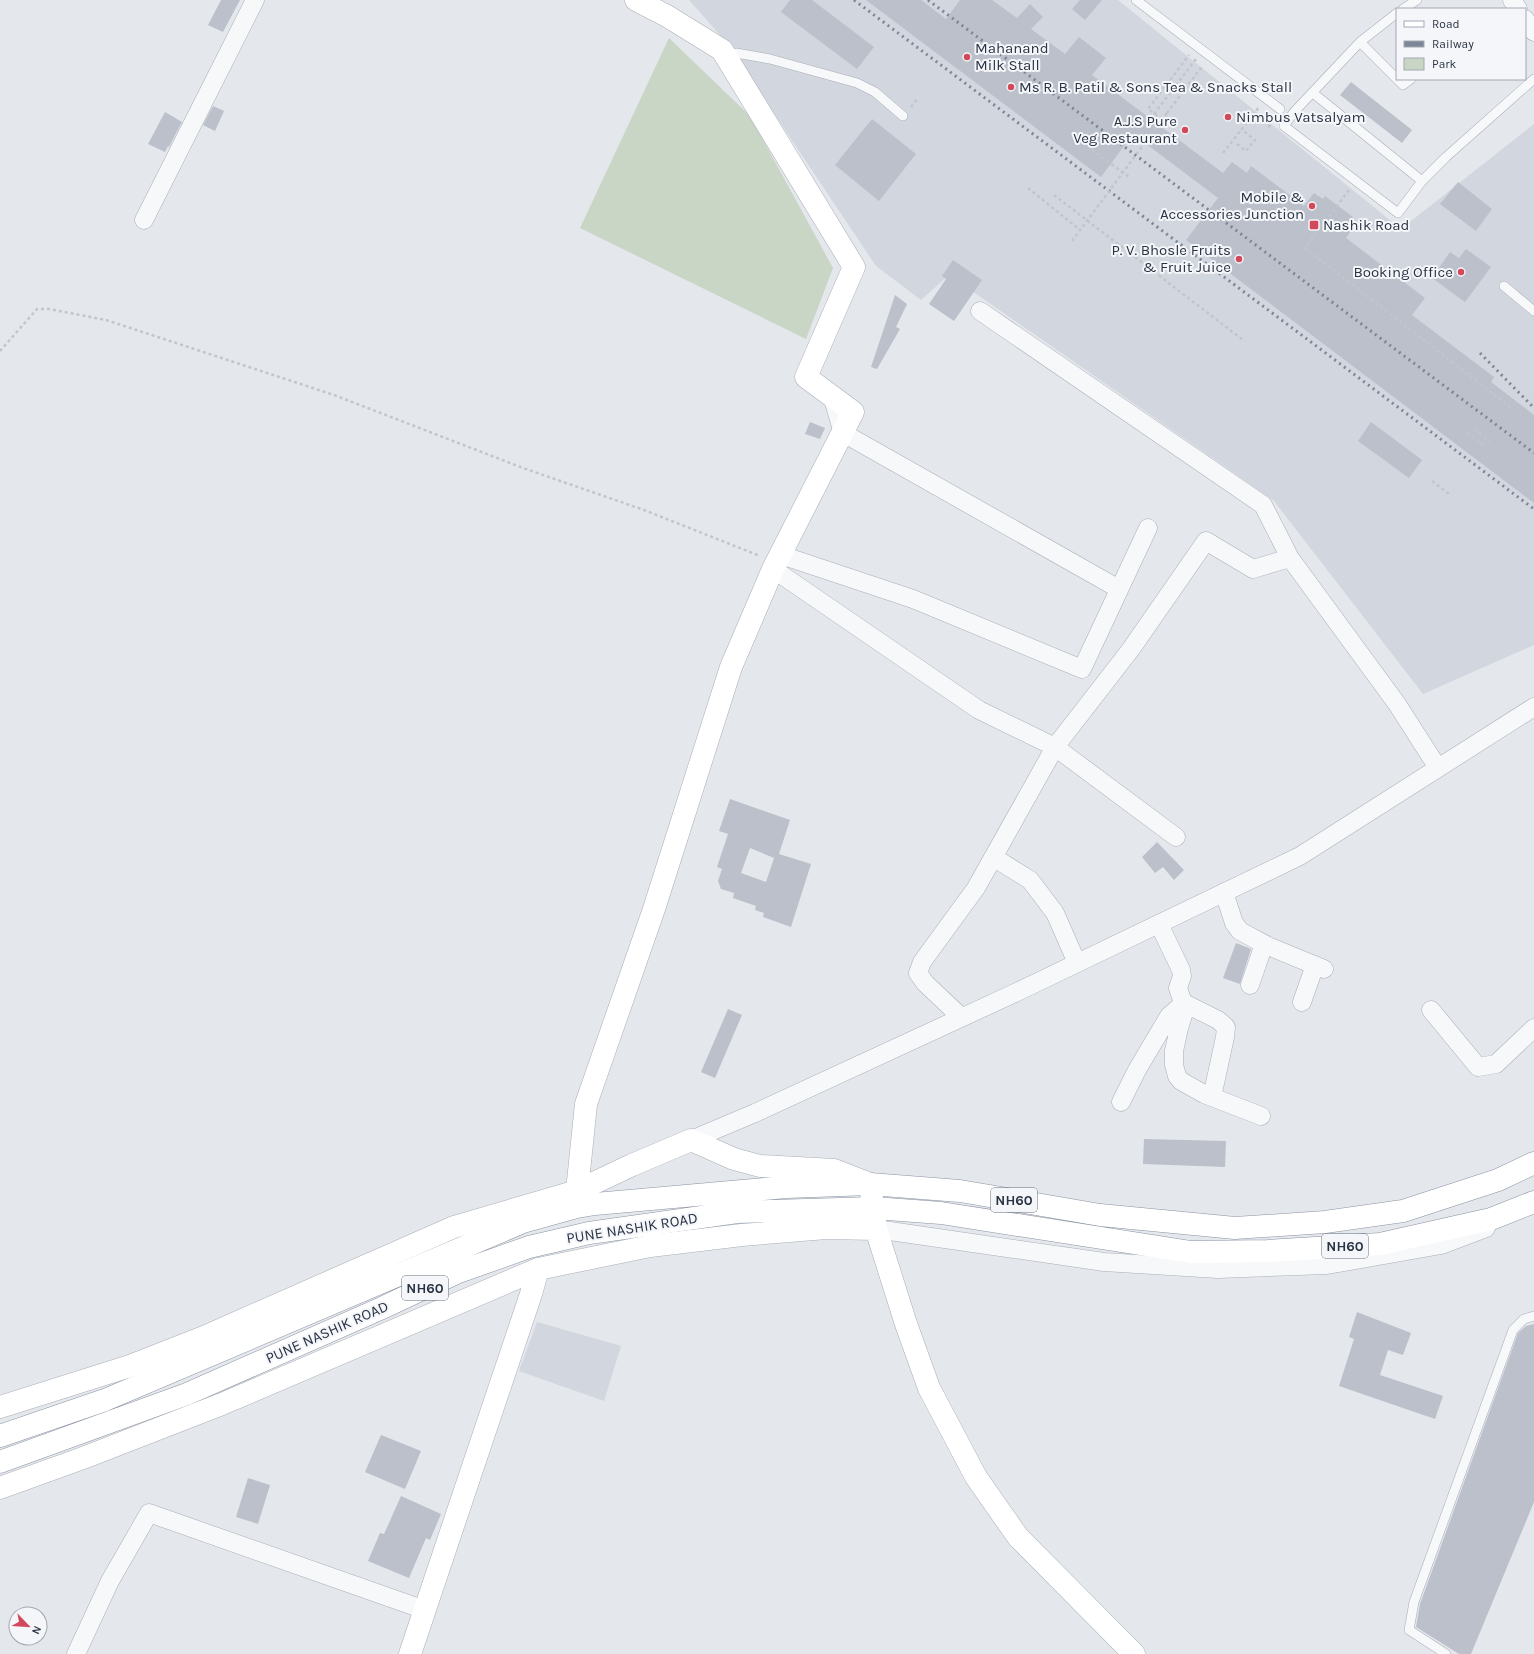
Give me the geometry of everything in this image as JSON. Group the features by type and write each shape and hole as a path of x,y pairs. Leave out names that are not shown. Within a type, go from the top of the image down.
{"main road":[{"path":"577,1199 586,1104 654,909 731,667 777,563 853,412 806,377 854,267 722,50 667,16 636,0"},
{"path":"0,1408 130,1366 204,1336 454,1227 577,1199 632,1165 691,1140 734,1159 760,1166 834,1170 870,1184 875,1218 906,1324 929,1388 976,1477 1018,1537 1131,1653"},
{"name":"NH60","path":"870,1184 960,1191 1100,1215 1235,1228 1325,1222 1403,1211 1498,1180 1534,1163"},
{"name":"PUNE NASHIK ROAD","path":"0,1436 105,1400 577,1199 786,1187 870,1184"},
{"name":"NH60","path":"875,1218 941,1213 1191,1252 1260,1251 1380,1244 1490,1219 1534,1202"},
{"name":"PUNE NASHIK ROAD","path":"0,1462 187,1394 456,1274 529,1247 589,1233 737,1212 875,1218"},
{"path":"0,1488 83,1458 222,1404 538,1269 650,1246 742,1235 826,1228 875,1218"},
{"path":"410,1654 532,1294 538,1269"}],"street":[{"path":"144,220 255,0"},
{"path":"1526,20 1534,32"},
{"path":"980,311 1263,505 1290,558 1397,704 1438,768"},
{"path":"843,431 1119,589"},
{"path":"777,563 914,599 1082,669 1148,528"},
{"path":"961,1017 925,983 918,973 922,962 976,888 1055,747 1131,649 1206,541 1253,569 1290,558"},
{"path":"777,563 979,710 1055,747 1176,837"},
{"path":"691,1140 755,1114 1077,963 1300,856 1534,707"},
{"path":"993,857 1030,880 1055,913 1077,963"},
{"path":"1224,892 1234,923 1240,931 1264,944 1320,967 1302,1002"},
{"path":"1159,924 1181,970 1182,976 1178,988 1185,1009 1174,1051 1174,1065 1176,1073 1181,1081 1212,1096 1261,1116"},
{"path":"1250,985 1264,944"},
{"path":"1184,1003 1218,1020 1226,1027 1226,1037 1212,1096"},
{"path":"1121,1102 1137,1070 1169,1016 1184,1003"},
{"path":"1431,1010 1478,1067 1496,1064 1534,1028"},
{"path":"875,1218 1104,1262 1218,1269 1327,1264 1441,1245 1534,1211"},
{"path":"76,1654 110,1581 149,1513 425,1610"}],"lane":[{"path":"1136,0 1280,109"},
{"path":"1405,8 1417,0"},
{"path":"1396,14 1360,42 1284,126 1398,213 1422,181 1446,157 1534,79"},
{"path":"1360,42 1396,78"},
{"path":"726,58 736,53 770,59 857,83 875,92 903,116"},
{"path":"1398,80 1403,84 1410,80"},
{"path":"1313,93 1422,181"},
{"path":"1504,286 1534,311"},
{"path":"1446,1654 1409,1630 1414,1602 1513,1330 1524,1319 1534,1316"}],"path":[{"path":"1072,241 1122,172 1162,120 1167,113 1204,65 1189,54 1148,109 1162,120"},
{"path":"1154,114 1196,59"},
{"path":"1223,153 1259,107 1253,103"},
{"path":"1254,114 1269,126"},
{"path":"1237,144 1246,151 1255,140 1241,129"},
{"path":"1092,150 1129,177"},
{"path":"1355,181 1305,248 1514,410"},
{"path":"1028,188 1080,230"},
{"path":"1054,195 1243,340"},
{"path":"0,351 37,309 49,309 106,320 334,395 523,468 644,510 777,563"},
{"path":"1474,429 1490,441"},
{"path":"1467,434 1485,447"},
{"path":"1432,481 1449,494"}],"shaded area":[{"path":"689,0 1118,0 1401,229 1534,124 1534,645 1423,694 1274,501 949,275 921,300 876,266 727,43"},
{"path":"537,1322 621,1346 604,1401 519,1371"}],"green space":[{"path":"669,38 750,116 833,268 806,339 580,228"}],"building":[{"path":"221,0 240,0 223,32 208,25"},
{"path":"790,0 812,0 874,47 857,69 781,12"},
{"path":"866,0 921,0 946,19 960,0 992,0 1017,18 1030,4 1043,17 1031,29 1065,54 1079,37 1106,58 1092,75 1223,173 1232,162 1247,173 1251,166 1304,206 1314,193 1323,199 1325,196 1353,217 1351,220 1356,224 1346,238 1425,298 1412,315 1494,377 1491,382 1534,415 1534,503 1186,240 1218,198 1133,134 1101,177"},
{"path":"1080,0 1102,0 1085,20 1072,9"},
{"path":"1351,82 1412,130 1402,143 1340,95"},
{"path":"213,106 224,111 215,131 203,125"},
{"path":"165,112 182,122 165,152 148,144"},
{"path":"872,119 916,154 879,201 835,165"},
{"path":"1458,182 1492,209 1476,231 1440,204"},
{"name":"Booking Office","path":"1466,249 1491,267 1465,302 1432,278 1450,252 1459,258"},
{"path":"953,260 982,280 954,321 929,304 946,279 942,276"},
{"path":"895,295 907,304 896,327 900,329 877,369 871,367"},
{"path":"810,422 825,428 820,439 805,434"},
{"path":"1371,422 1422,460 1409,478 1358,441"},
{"path":"730,799 790,820 779,854 811,864 791,927 763,917 764,913 755,910 756,906 733,898 734,893 721,889 718,881 722,869 717,867 728,834 719,831","holes":["750,848 774,858 766,882 741,873"]},
{"path":"1157,842 1184,870 1174,880 1163,867 1155,873 1142,857"},
{"path":"1236,943 1251,949 1240,984 1223,978"},
{"path":"728,1009 742,1015 715,1078 701,1072"},
{"path":"1144,1139 1226,1141 1225,1167 1143,1164"},
{"path":"1357,1312 1411,1333 1403,1355 1388,1350 1380,1375 1443,1396 1435,1419 1339,1386 1354,1339 1349,1337"},
{"path":"1534,1324 1534,1502 1471,1654 1459,1654 1416,1627 1420,1604 1518,1333 1526,1326"},
{"path":"381,1435 421,1451 405,1489 365,1472"},
{"path":"248,1478 270,1485 258,1524 236,1517"},
{"path":"401,1496 441,1514 430,1540 426,1538 409,1578 368,1561 380,1533 384,1534"}],"railway":[{"path":"854,0 1534,509"},
{"path":"928,0 1534,453"},
{"path":"1480,353 1534,408"}],"place":[{"name":"Mahanand Milk Stall","path":"967,57"},
{"name":"Ms R. B. Patil & Sons Tea & Snacks Stall","path":"1011,87"},
{"name":"Nimbus Vatsalyam","path":"1228,117"},
{"name":"A.J.S Pure Veg Restaurant","path":"1185,130"},
{"name":"Mobile & Accessories Junction","path":"1312,206"},
{"name":"Nashik Road","path":"1314,225"},
{"name":"P. V. Bhosle Fruits & Fruit Juice","path":"1239,259"},
{"name":"Booking Office","path":"1461,272"}]}
